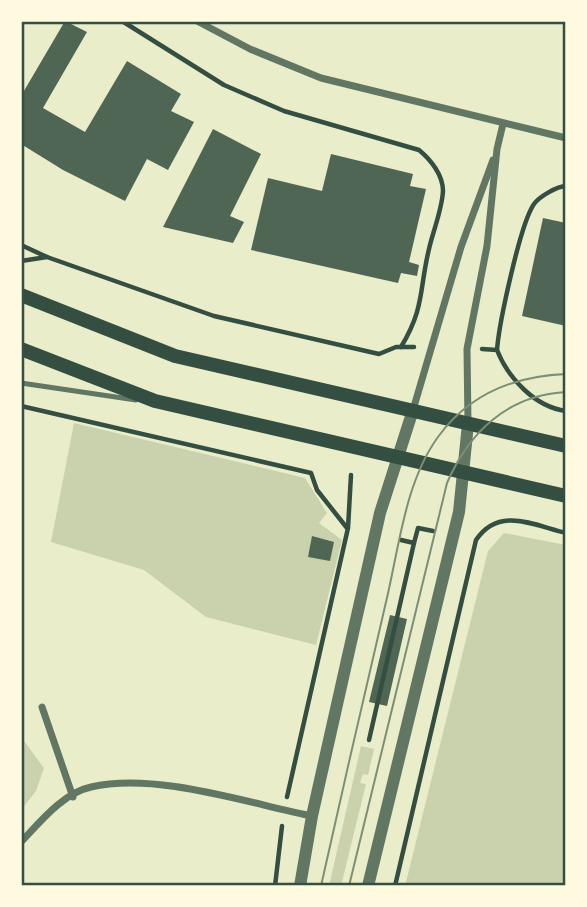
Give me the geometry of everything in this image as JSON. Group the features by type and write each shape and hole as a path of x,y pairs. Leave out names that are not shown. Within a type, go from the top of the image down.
{"main road":[{"path":"21,295 75,320 175,356 566,446"},
{"path":"21,349 113,387 178,407 566,496"}],"street":[{"path":"197,21 250,49 321,78 566,138"},
{"path":"300,886 312,816 380,513 466,234 497,149 503,124"},
{"path":"368,886 429,642 465,474 468,424 467,349 487,246 497,149"},
{"path":"42,707 73,797"},
{"path":"21,842 52,809 89,787 146,781 312,816"}],"lane":[{"path":"21,383 178,407"}],"path":[{"path":"122,21 224,85 284,111 419,150 427,156 435,167 443,191 425,267 423,300 401,346"},
{"path":"566,186 561,186 535,202 525,223 497,350 505,370 516,380 547,407 566,411"},
{"path":"21,244 47,257 214,316 379,354 401,346 431,348"},
{"path":"21,261 47,257"},
{"path":"467,349 497,350"},
{"path":"21,406 311,473 317,490 348,528"},
{"path":"275,886 284,811 348,528 351,475"},
{"path":"395,886 476,540 491,523 502,520 566,533"},
{"path":"369,740 418,528 433,531"},
{"path":"401,540 414,543"}],"green space":[{"path":"74,423 305,478 327,513 319,523 342,540 316,645 206,617 144,570 51,542"},
{"path":"504,533 566,545 566,886 405,886 488,551"},
{"path":"21,737 44,768 36,791 21,810"},
{"path":"361,746 374,749 368,775 363,774 360,783 366,784 341,886 329,886"}],"building":[{"path":"65,21 87,32 43,108 85,132 127,61 181,94 171,111 194,122 168,170 147,159 125,201 63,170 21,144 21,96"},
{"path":"213,129 261,154 230,216 244,222 233,243 163,227"},
{"path":"331,154 413,174 410,186 426,189 409,262 419,265 417,276 401,273 398,283 251,250 268,178 322,191"},
{"path":"543,218 566,223 566,326 522,316"},
{"path":"312,536 334,542 330,561 308,557"},
{"path":"390,615 407,619 387,706 369,702"}],"tram line":[{"path":"321,886 404,516 427,455 450,422 464,409 494,390 511,383 566,374"},
{"path":"349,886 447,483 467,448 493,420 526,400 566,392"}]}
